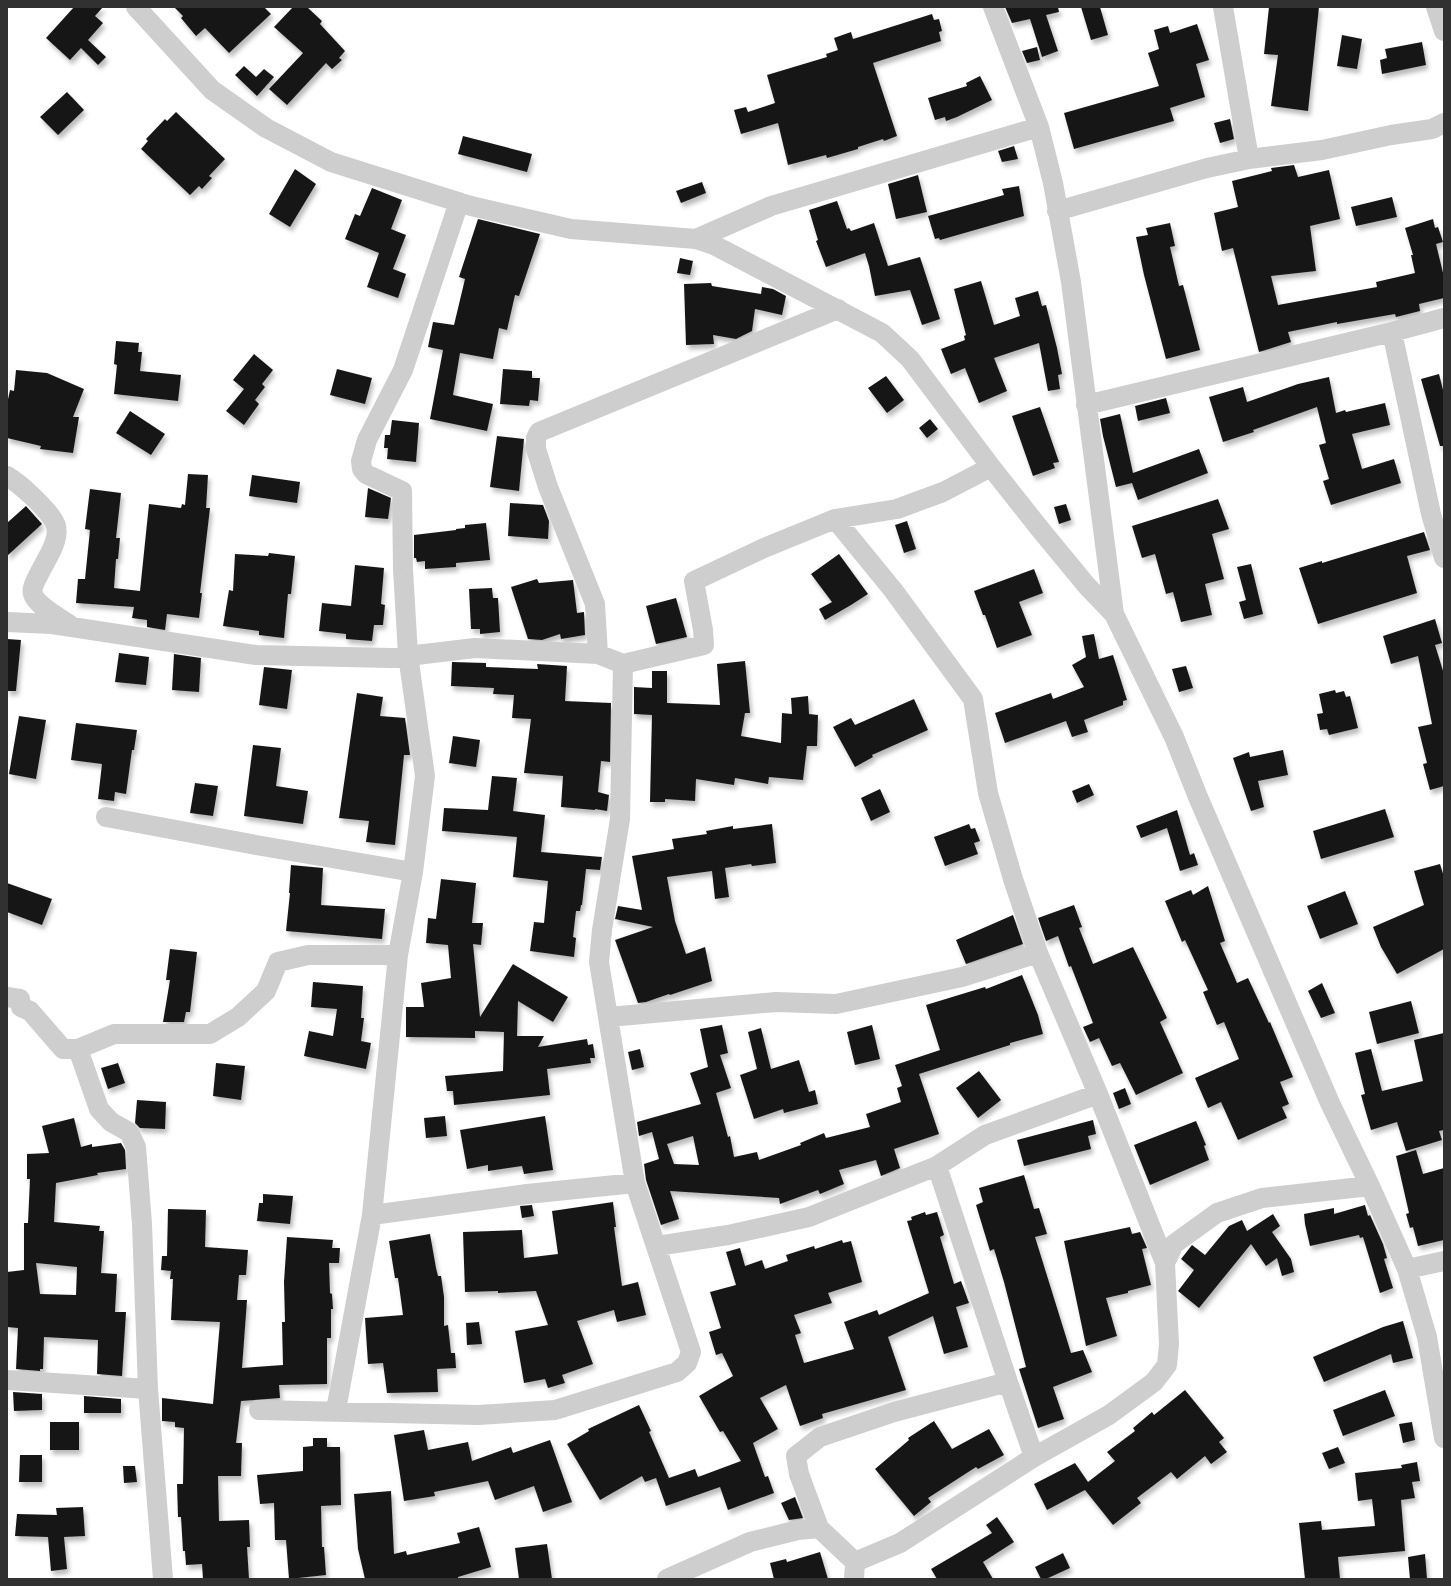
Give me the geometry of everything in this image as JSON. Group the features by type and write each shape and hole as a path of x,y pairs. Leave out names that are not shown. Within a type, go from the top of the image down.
{"street":[{"path":"136,7 212,90 266,128 331,162 459,202 571,229 696,239 714,245 882,333 910,358 991,467 1087,586 1114,614 1174,737 1198,797 1330,1103 1370,1186 1407,1269 1426,1337 1444,1438"},
{"path":"993,7 1039,127 1053,183 1071,282 1114,614"},
{"path":"1223,7 1249,159"},
{"path":"1436,7 1444,30"},
{"path":"1057,211 1207,168 1249,159 1322,150 1391,135 1432,129 1444,123"},
{"path":"696,239 771,206 1039,127"},
{"path":"336,1410 372,1216 398,955 413,872 425,776 408,655 403,570 402,491 366,474 362,469 361,461 367,440 403,370 459,202"},
{"path":"598,654 595,604 542,468 535,443 539,432 838,309"},
{"path":"1086,405 1392,332 1444,318"},
{"path":"1392,332 1432,514 1444,558"},
{"path":"7,622 73,628 256,655 391,658 475,648 598,654 623,664 704,645 703,630 694,581 764,548 835,519 897,509 943,492 991,467"},
{"path":"7,476 20,484 50,516 56,526 55,542 34,585 32,594 37,602 73,628"},
{"path":"835,519 893,590 973,699 988,793 1013,879 1038,953 1098,1094 1165,1263 1169,1344 1167,1365 1154,1382 1109,1415 1034,1456 900,1544 854,1571 819,1528 799,1474 796,1456 820,1437 894,1412 1008,1382"},
{"path":"259,1410 336,1410 478,1415 555,1410 677,1372 687,1363 691,1352 635,1183 599,962 602,930 620,819 623,664"},
{"path":"106,817 413,872"},
{"path":"609,1017 776,1002 836,1004 962,977 1038,953"},
{"path":"7,997 20,999 21,1007 30,1011 50,1036 63,1049 78,1049 114,1034 210,1034 238,1017 266,992 278,962 308,956 398,955"},
{"path":"78,1049 99,1108 111,1122 129,1132 136,1147 142,1224 148,1389 163,1579"},
{"path":"657,1246 728,1235 809,1217 937,1166 985,1135 1098,1094"},
{"path":"937,1166 1034,1456"},
{"path":"372,1216 527,1194 635,1183"},
{"path":"1165,1263 1174,1244 1217,1213 1262,1198 1370,1186"},
{"path":"1407,1269 1444,1261"},
{"path":"7,1380 148,1389"},
{"path":"669,1579 750,1542 798,1530 819,1528"}],"building":[{"path":"74,7 103,7 95,16 103,23 88,40 106,57 98,65 81,48 70,60 46,38"},
{"path":"174,7 264,7 271,14 229,53 205,28 196,36 181,18 183,16"},
{"path":"293,7 307,7 322,21 320,24 345,51 339,58 342,60 332,69 326,63 287,105 269,89 303,53 274,27"},
{"path":"1005,7 1058,7 1059,12 1046,15 1058,51 1042,57 1030,19 1012,23"},
{"path":"1081,7 1100,7 1108,35 1091,40"},
{"path":"1269,7 1319,7 1308,111 1271,106 1278,55 1264,54"},
{"path":"932,14 934,20 939,19 942,31 939,32 941,41 873,63 897,136 884,141 883,139 858,147 858,149 827,158 826,155 788,165 778,123 741,134 734,110 746,107 748,112 775,103 767,75 827,57 826,54 838,50 834,38 851,32 853,39"},
{"path":"1197,24 1209,60 1196,64 1205,97 1170,108 1174,121 1074,149 1064,113 1159,86 1148,53 1159,49 1154,30 1168,26 1170,33"},
{"path":"1342,35 1362,39 1357,69 1337,66"},
{"path":"1422,42 1426,65 1382,74 1380,60 1387,58 1385,49"},
{"path":"1037,47 1040,60 1027,63 1022,51"},
{"path":"244,66 256,77 264,69 274,77 257,96 235,75"},
{"path":"980,76 992,100 946,121 945,117 935,120 928,98 967,86 966,83"},
{"path":"67,92 84,110 58,135 40,117"},
{"path":"176,112 225,159 209,176 212,178 202,189 199,186 190,195 141,149 148,141 146,139 165,119 167,121"},
{"path":"1230,119 1234,139 1220,143 1214,123"},
{"path":"463,136 532,154 527,172 458,154"},
{"path":"1014,146 1018,159 1002,162 998,151"},
{"path":"1294,165 1298,177 1329,170 1340,219 1310,226 1316,271 1271,276 1278,305 1377,287 1376,282 1415,273 1411,255 1413,255 1405,228 1433,219 1435,228 1438,227 1443,242 1436,244 1444,277 1444,298 1419,304 1420,311 1396,317 1395,314 1337,324 1337,322 1288,332 1291,342 1259,352 1233,248 1222,251 1214,213 1238,207 1232,181 1272,171 1271,168"},
{"path":"295,169 316,184 290,227 269,214"},
{"path":"918,175 927,212 896,219 888,184"},
{"path":"702,182 706,193 681,203 676,191"},
{"path":"1019,186 1024,216 940,240 939,238 935,239 928,216 1004,195 1002,189"},
{"path":"372,188 402,200 391,229 406,235 393,269 406,274 398,298 367,287 379,253 345,239 355,214 360,216"},
{"path":"1392,197 1397,217 1356,226 1351,207"},
{"path":"837,201 847,229 849,228 851,231 874,223 888,266 920,257 940,319 922,325 910,290 875,296 865,253 826,267 816,241 818,240 809,210"},
{"path":"478,219 540,234 519,296 515,295 507,330 499,328 493,359 460,353 453,395 493,404 487,431 430,419 443,350 428,347 433,322 454,325 465,279 459,277"},
{"path":"1170,223 1175,246 1170,247 1179,286 1183,285 1200,350 1166,359 1144,275 1136,237 1148,235 1146,228"},
{"path":"680,258 693,261 690,275 677,273"},
{"path":"981,281 994,325 1020,316 1015,298 1038,291 1042,306 1046,305 1057,348 1062,374 1058,375 1060,389 1048,391 1039,343 994,358 1007,391 979,403 965,368 951,374 941,349 965,340 964,336 966,335 954,289"},
{"path":"711,283 712,286 761,294 762,287 773,289 786,296 782,315 755,309 752,331 736,339 713,335 714,344 686,345 684,284"},
{"path":"116,341 139,343 138,352 142,352 140,371 181,375 178,401 114,394 117,365 114,364"},
{"path":"254,354 273,370 262,384 265,387 255,400 259,404 244,425 226,411 244,389 233,380"},
{"path":"337,369 372,378 365,404 330,395"},
{"path":"503,369 532,371 532,378 540,378 538,401 530,400 529,406 500,404"},
{"path":"16,370 47,373 84,389 73,417 79,417 73,453 40,449 41,446 7,438 7,404 10,390 14,391"},
{"path":"1439,374 1444,394 1444,446 1440,446 1421,379"},
{"path":"886,376 904,400 887,413 868,388"},
{"path":"1329,377 1336,413 1385,403 1390,425 1352,434 1362,469 1394,459 1401,483 1331,505 1323,481 1329,479 1319,445 1326,443 1317,407 1253,430 1254,432 1223,442 1209,397 1243,387 1247,402 1298,384"},
{"path":"1166,398 1170,413 1138,421 1135,406"},
{"path":"1040,407 1059,462 1053,463 1055,468 1033,476 1012,416"},
{"path":"130,411 165,434 151,455 116,433"},
{"path":"1120,414 1133,473 1199,449 1208,473 1138,500 1132,483 1116,487 1100,419"},
{"path":"930,419 938,429 927,438 919,428"},
{"path":"392,420 419,423 416,462 387,459 388,448 384,448 385,435 390,435"},
{"path":"497,436 524,439 519,491 490,487"},
{"path":"188,474 208,475 206,508 210,508 200,593 202,593 199,618 167,614 165,630 147,627 147,620 132,618 134,607 76,603 78,579 85,579 90,530 85,529 90,489 121,493 116,538 120,538 118,559 116,559 114,588 140,591 149,504 181,508 182,504 185,505"},
{"path":"252,475 300,482 297,503 249,496"},
{"path":"368,488 391,498 388,519 365,517"},
{"path":"1218,499 1229,529 1212,534 1224,579 1205,584 1212,615 1181,622 1173,592 1166,594 1155,554 1142,558 1132,526"},
{"path":"510,503 543,505 549,521 548,539 508,536"},
{"path":"1066,504 1071,520 1059,524 1054,507"},
{"path":"26,506 42,524 7,556 7,523"},
{"path":"907,521 916,549 904,553 895,525"},
{"path":"486,523 490,560 456,563 456,567 425,569 425,561 417,562 416,558 414,558 414,535 456,530 465,528 465,525"},
{"path":"1424,532 1430,550 1407,556 1417,593 1318,624 1299,568 1322,561 1322,563"},
{"path":"269,553 295,556 291,594 288,594 284,638 259,635 259,631 223,626 229,590 233,591 235,554 268,556"},
{"path":"839,554 868,594 825,620 819,609 832,602 811,574"},
{"path":"1251,564 1263,614 1244,619 1239,602 1246,600 1237,567"},
{"path":"355,565 384,568 381,604 385,605 383,625 374,625 372,641 346,639 346,634 319,631 322,603 351,606"},
{"path":"1034,569 1043,593 1019,602 1032,635 997,648 985,615 983,615 974,591"},
{"path":"537,579 539,583 573,580 577,613 584,612 585,635 561,639 560,634 542,640 528,639 511,587"},
{"path":"492,588 493,598 498,598 500,632 480,634 480,629 471,629 469,589"},
{"path":"676,598 687,637 656,644 646,606"},
{"path":"1435,619 1442,643 1435,645 1444,674 1444,786 1430,790 1423,764 1427,763 1418,727 1432,724 1418,656 1391,664 1383,636"},
{"path":"1094,634 1099,659 1113,655 1127,700 1123,701 1123,705 1084,720 1088,732 1072,737 1066,721 1005,743 995,713 1051,693 1053,699 1084,687 1072,665 1086,657 1082,636"},
{"path":"7,639 21,640 16,691 7,691"},
{"path":"119,653 149,657 146,685 115,682"},
{"path":"174,654 201,658 199,692 172,690"},
{"path":"745,661 750,713 745,713 741,736 781,743 782,713 792,714 791,698 808,696 809,714 818,715 817,746 807,746 803,780 769,777 768,784 735,778 734,785 696,779 695,801 665,799 665,802 650,802 652,715 634,714 634,687 652,688 652,671 667,671 667,703 720,705 717,664"},
{"path":"452,662 486,663 486,667 538,669 537,664 567,666 565,701 611,703 610,762 601,761 598,792 609,795 607,811 561,807 563,776 524,773 531,719 512,718 514,695 493,694 494,688 451,686"},
{"path":"1186,666 1193,688 1179,692 1172,669"},
{"path":"264,667 292,670 287,709 259,705"},
{"path":"1335,690 1336,693 1344,691 1346,697 1350,696 1358,728 1329,735 1327,729 1320,730 1317,714 1323,713 1319,694"},
{"path":"357,693 383,697 380,716 405,718 410,755 404,755 395,845 366,842 369,821 339,818"},
{"path":"914,699 928,730 872,755 873,757 855,767 833,727 851,718 855,725"},
{"path":"19,716 46,720 36,779 9,774"},
{"path":"76,723 137,730 134,750 132,750 126,794 115,792 114,801 98,799 102,764 71,760"},
{"path":"453,736 480,740 476,767 449,763"},
{"path":"253,745 281,748 276,786 308,791 303,824 244,816"},
{"path":"1283,750 1288,775 1258,781 1264,807 1251,811 1233,758 1249,752 1250,757"},
{"path":"492,776 517,778 513,811 545,815 541,852 602,857 600,870 586,869 582,905 580,911 576,911 573,937 576,938 574,957 530,951 534,922 544,923 548,881 513,877 517,837 442,831 444,808 488,810"},
{"path":"195,783 218,786 213,816 190,813"},
{"path":"1089,784 1094,795 1077,803 1072,791"},
{"path":"880,789 890,812 871,821 861,798"},
{"path":"1385,809 1394,837 1321,859 1313,831"},
{"path":"1177,810 1190,855 1194,853 1198,865 1180,871 1167,828 1141,838 1136,826"},
{"path":"772,824 776,863 752,866 751,864 725,868 729,897 715,899 712,871 667,877 675,921 686,954 705,947 712,981 670,995 669,994 646,1002 638,1003 615,940 653,927 615,919 618,906 642,910 632,856 674,849 672,839 707,834 706,831 733,826 733,829"},
{"path":"969,824 971,829 975,828 980,841 974,843 978,854 945,866 934,837"},
{"path":"1440,864 1444,877 1444,949 1397,974 1381,947 1373,927 1424,905 1414,871"},
{"path":"291,865 323,868 321,905 385,909 382,939 286,931"},
{"path":"441,879 476,883 472,923 483,923 481,945 473,944 480,1017 513,964 568,997 553,1022 518,1001 517,1036 544,1036 538,1047 587,1039 588,1045 593,1044 595,1058 590,1058 591,1063 547,1069 550,1095 454,1105 453,1091 447,1091 445,1076 503,1071 504,1032 475,1031 475,1038 406,1037 406,1007 424,1007 421,983 451,978 448,945 426,943 428,918 436,919"},
{"path":"7,883 52,899 42,925 7,912"},
{"path":"1208,886 1225,941 1220,943 1237,983 1248,978 1269,1023 1270,1022 1293,1077 1280,1082 1289,1104 1282,1107 1287,1118 1238,1140 1221,1102 1208,1108 1195,1078 1239,1059 1224,1022 1217,1025 1203,992 1208,990 1185,940 1182,942 1165,901 1191,890 1193,895"},
{"path":"1345,891 1358,924 1320,939 1307,906"},
{"path":"1074,905 1082,927 1079,928 1093,964 1133,947 1167,1018 1160,1022 1183,1073 1136,1095 1120,1063 1112,1066 1099,1038 1090,1042 1083,1027 1093,1023 1071,966 1069,967 1058,936 1046,941 1038,918"},
{"path":"1013,915 1023,944 966,964 956,940"},
{"path":"170,949 197,952 190,1012 186,1012 184,1022 163,1022 170,980 166,980"},
{"path":"1022,975 1038,1015 1043,1034 1010,1043 1010,1045 919,1074 939,1134 894,1149 900,1168 881,1176 876,1160 839,1170 844,1184 820,1194 818,1190 780,1204 779,1198 670,1191 679,1219 661,1225 646,1180 644,1164 659,1159 652,1132 639,1136 637,1122 701,1104 690,1073 708,1067 700,1029 722,1025 728,1053 720,1055 731,1088 716,1093 728,1137 730,1136 734,1157 757,1152 759,1160 801,1145 800,1143 824,1133 826,1138 870,1127 866,1114 901,1102 897,1088 902,1086 895,1065 940,1050 926,1005 985,987 986,989","holes":["693,1136 699,1165 674,1164 667,1144"]},
{"path":"313,982 363,986 361,1018 364,1018 361,1041 371,1043 366,1069 304,1056 309,1031 333,1036 337,1009 311,1007"},
{"path":"1322,983 1335,1013 1321,1018 1308,991"},
{"path":"1411,1001 1419,1033 1377,1044 1369,1012"},
{"path":"872,1025 880,1059 855,1065 847,1032"},
{"path":"761,1028 771,1069 799,1060 809,1092 815,1090 818,1104 784,1113 783,1109 754,1119 740,1075 757,1069 748,1032"},
{"path":"1444,1033 1444,1130 1439,1131 1442,1140 1406,1151 1397,1122 1371,1130 1361,1095 1365,1094 1355,1053 1371,1049 1382,1091 1423,1081 1414,1040"},
{"path":"640,1049 644,1067 632,1070 628,1052"},
{"path":"118,1063 125,1083 108,1089 101,1068"},
{"path":"216,1063 245,1066 241,1100 213,1096"},
{"path":"979,1071 1001,1100 978,1118 956,1088"},
{"path":"1125,1088 1131,1104 1119,1109 1113,1093"},
{"path":"137,1100 166,1102 165,1129 140,1128 135,1123"},
{"path":"445,1116 447,1136 426,1138 424,1118"},
{"path":"545,1116 553,1170 524,1174 522,1166 488,1171 488,1165 467,1169 460,1130"},
{"path":"74,1118 81,1147 92,1144 92,1147 121,1143 125,1150 126,1169 97,1173 98,1175 56,1183 54,1222 100,1226 99,1231 104,1231 101,1273 117,1274 115,1312 126,1312 122,1376 97,1374 98,1340 44,1337 43,1369 40,1369 40,1371 16,1369 18,1328 7,1327 7,1272 24,1270 24,1223 28,1223 30,1179 27,1179 27,1154 49,1153 42,1126","holes":["36,1263 77,1267 76,1295 40,1294"]},
{"path":"1093,1120 1096,1134 1088,1136 1091,1149 1024,1166 1017,1140"},
{"path":"1196,1121 1206,1145 1204,1146 1209,1160 1150,1185 1134,1145"},
{"path":"1416,1150 1423,1174 1444,1168 1444,1240 1418,1246 1413,1227 1410,1228 1406,1214 1409,1213 1396,1156"},
{"path":"1024,1175 1034,1209 1039,1208 1047,1234 1035,1237 1071,1353 1083,1350 1092,1372 1053,1387 1064,1419 1038,1428 1019,1369 1026,1367 1004,1282 994,1249 990,1251 976,1205 983,1202 979,1188"},
{"path":"263,1194 293,1196 290,1224 257,1221 259,1203 263,1203"},
{"path":"613,1202 616,1227 614,1227 622,1286 638,1282 646,1315 617,1322 614,1310 577,1321 593,1364 562,1375 565,1383 548,1388 545,1379 524,1383 515,1331 548,1325 536,1291 498,1293 498,1291 465,1292 463,1232 522,1230 524,1258 558,1254 552,1211"},
{"path":"532,1205 534,1216 522,1218 520,1206"},
{"path":"1365,1205 1368,1216 1370,1215 1383,1244 1387,1258 1384,1259 1393,1288 1380,1293 1363,1237 1360,1238 1359,1235 1310,1246 1305,1224 1304,1214 1334,1208 1334,1214"},
{"path":"168,1209 206,1210 205,1247 248,1250 246,1275 239,1275 237,1300 247,1300 242,1368 283,1365 282,1322 285,1322 284,1282 287,1237 333,1240 332,1248 340,1248 339,1263 329,1263 330,1293 332,1294 333,1309 331,1309 331,1338 327,1338 327,1384 279,1385 280,1398 241,1401 236,1443 242,1443 241,1476 218,1476 219,1521 249,1520 250,1547 247,1547 249,1579 203,1579 202,1564 186,1565 185,1551 183,1551 181,1517 178,1517 177,1484 183,1484 184,1428 175,1427 175,1422 162,1421 162,1398 213,1404 220,1322 171,1320 173,1279 170,1279 171,1271 161,1270 162,1256 167,1256"},
{"path":"925,1212 926,1215 937,1212 944,1235 940,1237 954,1284 961,1281 969,1303 956,1307 968,1347 944,1354 933,1316 888,1337 906,1390 822,1414 823,1418 800,1426 786,1385 760,1398 778,1429 753,1443 765,1477 768,1476 774,1493 728,1510 720,1487 666,1506 656,1478 645,1482 642,1476 600,1500 567,1444 589,1431 588,1429 639,1405 651,1431 649,1432 669,1478 695,1469 698,1477 741,1461 723,1431 720,1432 699,1396 733,1376 722,1353 716,1355 709,1332 721,1328 710,1292 736,1285 726,1252 740,1248 745,1266 762,1260 765,1269 788,1261 786,1255 814,1246 815,1249 842,1240 843,1243 851,1241 862,1282 828,1293 832,1303 794,1315 801,1333 795,1335 804,1363 854,1349 844,1322 877,1310 879,1315 929,1293 907,1221 912,1220 911,1217"},
{"path":"1273,1214 1280,1226 1272,1232 1291,1259 1294,1272 1282,1276 1277,1258 1266,1266 1251,1244 1199,1308 1178,1291 1194,1270 1181,1259 1192,1245 1205,1255 1229,1226 1242,1220 1247,1231"},
{"path":"1130,1227 1132,1234 1140,1232 1147,1248 1142,1249 1151,1285 1128,1291 1128,1293 1106,1298 1117,1336 1086,1346 1064,1241"},
{"path":"430,1234 438,1276 441,1276 444,1297 444,1326 448,1325 451,1353 455,1353 456,1368 437,1369 438,1392 387,1393 383,1363 368,1364 365,1318 403,1315 398,1278 395,1278 389,1241"},
{"path":"1403,1321 1413,1358 1393,1363 1391,1354 1324,1382 1313,1357 1383,1327"},
{"path":"479,1322 482,1344 467,1345 466,1323"},
{"path":"1185,1390 1224,1438 1219,1442 1227,1452 1211,1464 1205,1456 1177,1479 1171,1472 1137,1498 1141,1503 1113,1525 1085,1490 1047,1510 1034,1484 1075,1463 1088,1482 1115,1461 1107,1452 1135,1431 1133,1428 1152,1412 1154,1415"},
{"path":"1385,1390 1395,1416 1343,1436 1333,1410"},
{"path":"13,1392 42,1394 42,1410 14,1411"},
{"path":"84,1396 121,1399 121,1413 84,1413"},
{"path":"934,1421 952,1449 989,1429 1004,1455 978,1469 976,1467 928,1498 931,1502 914,1516 875,1469 909,1440 908,1438"},
{"path":"50,1422 79,1422 79,1450 50,1450"},
{"path":"1412,1422 1415,1440 1403,1443 1399,1424"},
{"path":"424,1430 428,1450 468,1442 472,1461 511,1447 513,1453 550,1440 572,1502 543,1512 534,1486 495,1500 488,1481 434,1492 435,1496 404,1501 394,1435"},
{"path":"313,1438 327,1438 327,1447 340,1447 341,1505 321,1506 322,1547 324,1547 326,1575 289,1579 286,1540 275,1540 274,1503 260,1504 257,1475 303,1471 303,1447 313,1446"},
{"path":"1338,1447 1345,1463 1329,1469 1322,1453"},
{"path":"20,1455 42,1455 42,1482 19,1482"},
{"path":"1417,1462 1420,1481 1412,1482 1415,1498 1401,1500 1405,1551 1338,1557 1340,1579 1305,1579 1299,1523 1321,1521 1322,1530 1375,1526 1372,1499 1358,1501 1355,1473 1402,1468 1401,1465"},
{"path":"123,1466 135,1466 137,1482 124,1483"},
{"path":"391,1491 394,1554 406,1551 407,1555 460,1543 457,1533 479,1527 491,1567 458,1577 458,1579 365,1579 358,1549 354,1494"},
{"path":"795,1497 803,1518 789,1520 781,1503"},
{"path":"83,1507 85,1536 64,1537 67,1569 51,1571 48,1537 15,1536 17,1514 57,1515 56,1508"},
{"path":"997,1517 1014,1542 983,1562 993,1579 937,1579 931,1569 992,1533 986,1525"},
{"path":"547,1544 552,1579 519,1579 515,1548"},
{"path":"820,1552 828,1579 774,1579 770,1563 786,1559 787,1562"},
{"path":"1063,1553 1070,1568 1046,1579 1041,1579 1035,1567"},
{"path":"1425,1554 1427,1579 1410,1579 1408,1557"}]}
